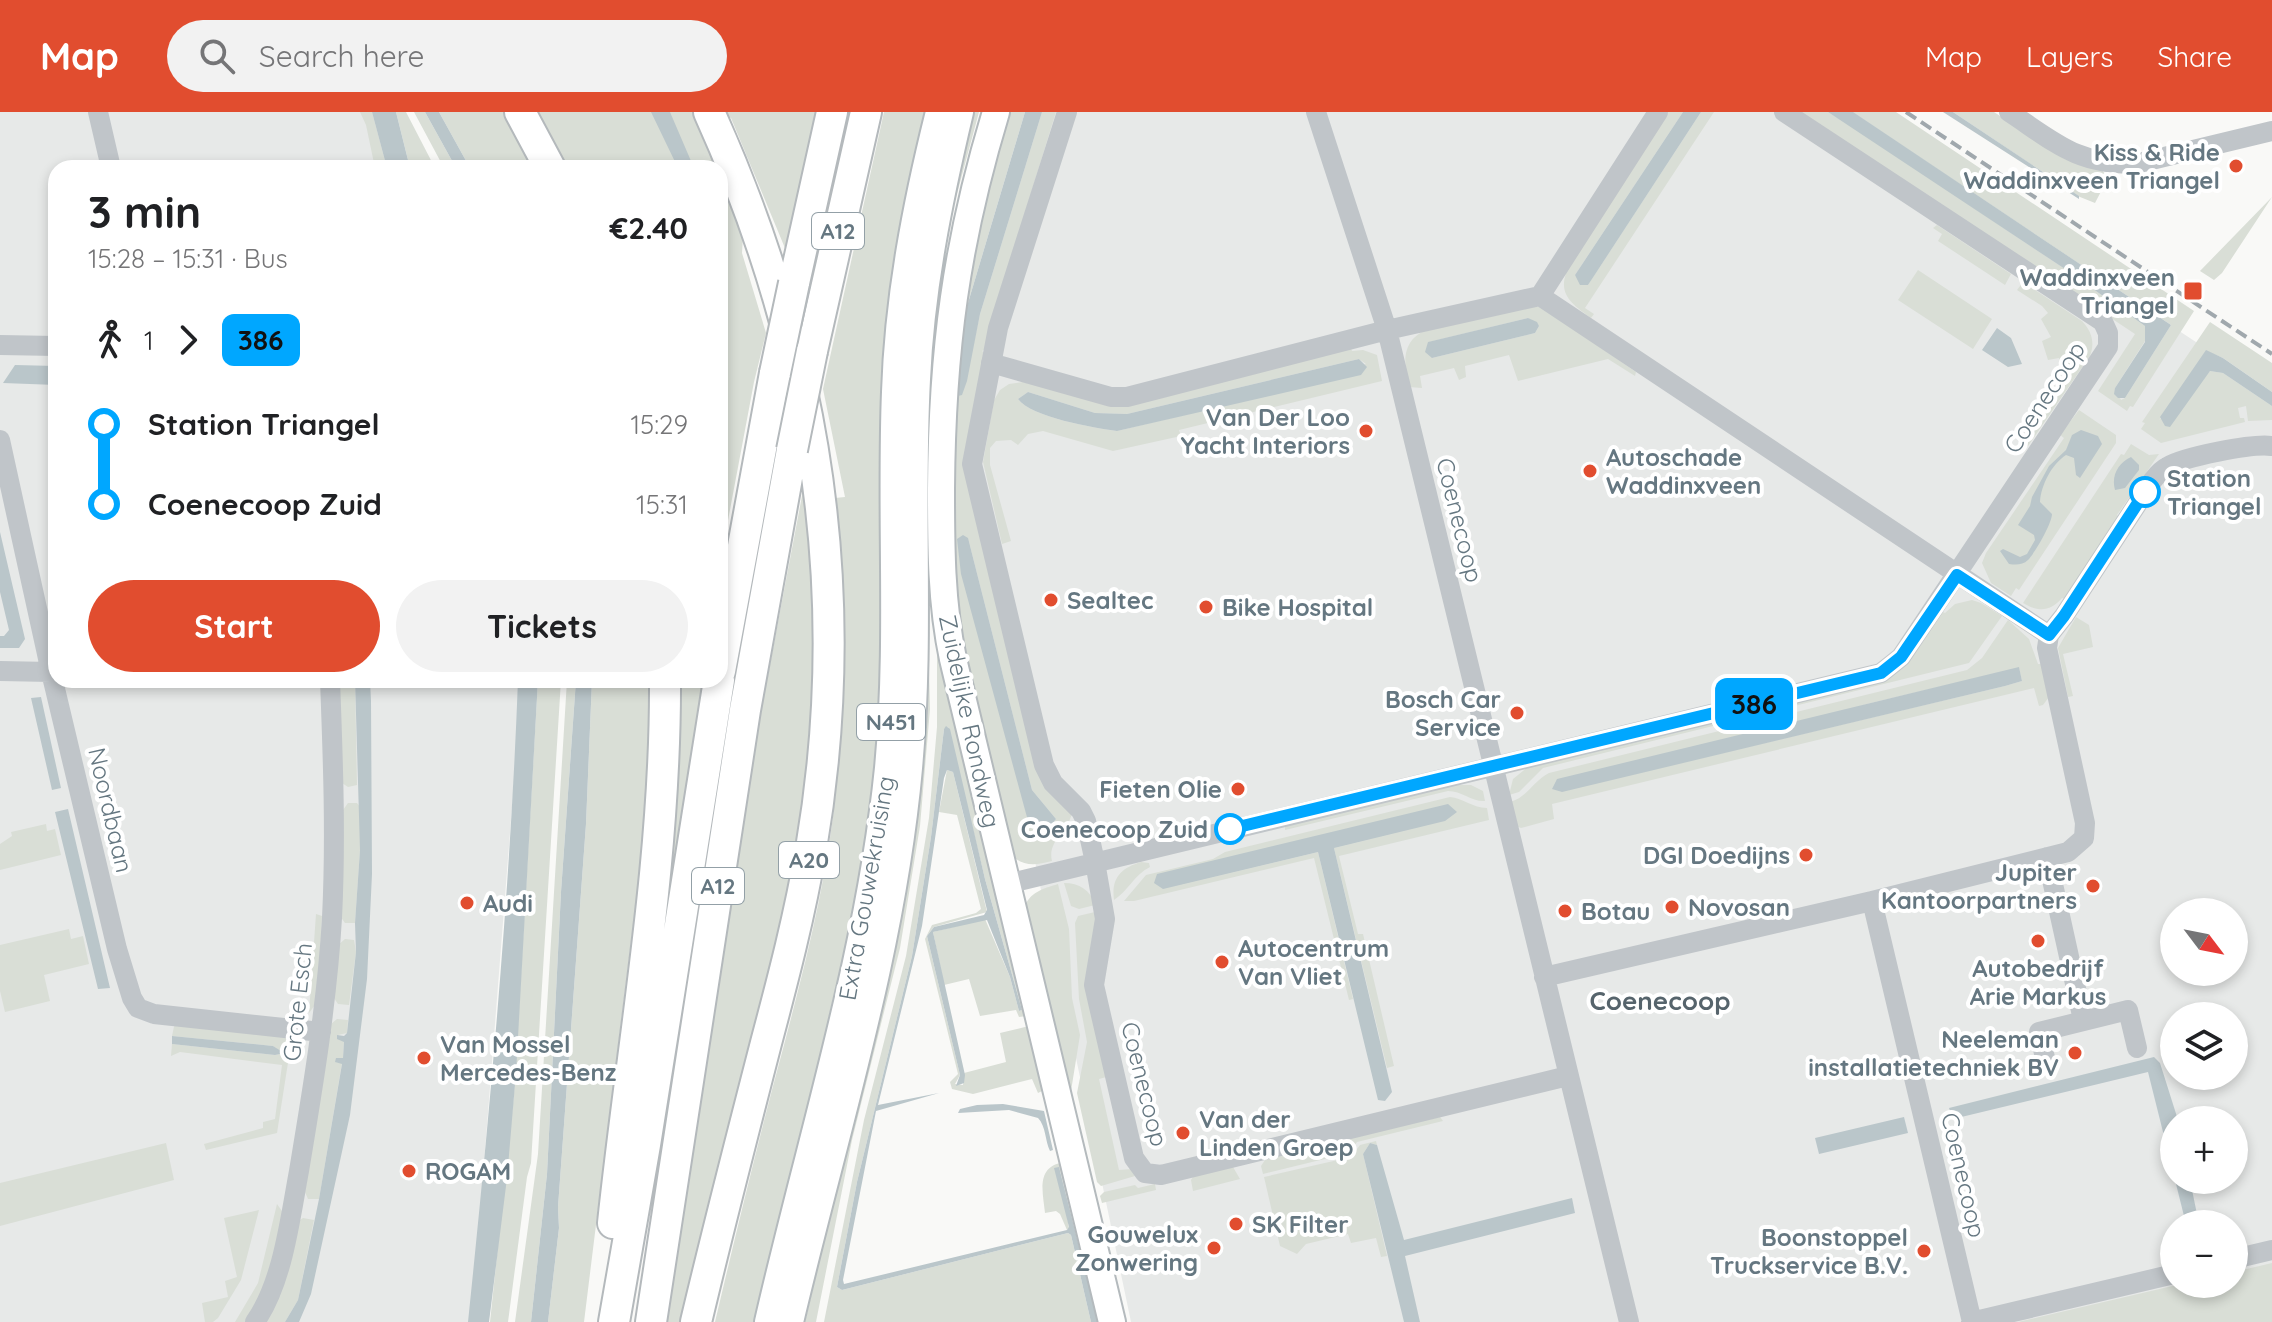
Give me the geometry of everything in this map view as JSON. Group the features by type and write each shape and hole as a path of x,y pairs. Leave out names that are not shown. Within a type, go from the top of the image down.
{"highway":[{"path":"520,112 546,160"},
{"name":"A20","path":"696,1322 805,886 823,764 829,643 823,517 800,375 766,252 709,112"},
{"name":"A12","path":"728,628 775,373 832,112"},
{"name":"A12","path":"651,1322 745,710 812,351 866,112"},
{"path":"602,1322 657,853 665,688"},
{"name":"A12","path":"614,1322 718,688"}],"main road":[{"name":"Extra Gouwekruising","path":"768,1322 854,973 879,838 889,752 894,665 893,439 899,334 916,210 939,112"},
{"name":"Extra Gouwekruising","path":"790,1322 883,942 902,831 914,694 918,355 935,227 960,112"},
{"name":"Zuidelijke Rondweg","path":"996,112 968,212 950,310 943,393 943,598 950,643 1112,1322"}],"street":[{"path":"98,112 109,160"},
{"name":"Coenecoop","path":"1067,112 998,328 972,464 1044,765 1053,783 1081,811 1086,821 1105,919 1094,985 1134,1158 1145,1173 1161,1175 1568,1076"},
{"name":"Coenecoop","path":"1316,112 1387,330 1629,1322"},
{"path":"991,363 1111,397 1127,397 1387,330 1540,296 1658,112"},
{"name":"Coenecoop","path":"1007,884 1881,673 1901,657 2108,347 2108,333 2103,322 1784,112"},
{"path":"2009,112 2067,152 2116,164 2135,164 2272,131"},
{"path":"1540,296 2049,635"},
{"path":"0,345 48,346"},
{"name":"Noordbaan","path":"0,440 48,658"},
{"path":"1544,977 2068,852 2084,838 2085,823 2047,648 2049,635 2164,468 2181,461 2258,444 2272,446"},
{"path":"0,671 48,672"},
{"name":"Noordbaan","path":"55,688 117,949 129,992 138,1008 154,1014 321,1032"},
{"name":"Grote Esch","path":"255,1322 275,1282 293,1203 321,1032 332,919 335,804 330,688"},
{"path":"2047,857 2083,1020"},
{"name":"Coenecoop","path":"1872,901 1971,1322 2160,1277"},
{"path":"2046,1062 2039,1032 2128,1010 2137,1048"},
{"path":"2248,1256 2272,1250"}],"shaded area":[{"path":"0,112 383,112 396,160 48,160 48,688 521,688 469,1322 0,1322"},
{"path":"360,112 372,112 385,160 373,160"},
{"path":"372,112 396,112 408,160 385,160"},
{"path":"396,112 406,112 431,160 408,160"},
{"path":"414,112 425,112 452,160 440,160"},
{"path":"425,112 439,112 466,160 452,160"},
{"path":"439,112 505,112 530,160 466,160"},
{"path":"535,112 703,112 721,160 558,160"},
{"path":"651,112 670,112 691,160 674,160"},
{"path":"725,112 818,112 787,253 731,118"},
{"path":"884,112 930,112 882,744 850,953 833,998 821,1051 817,1091 761,1322 715,1322 808,950 832,822 842,680 835,498 845,497 823,389"},
{"path":"970,112 979,112 948,227 930,349 926,556 930,709 920,826 900,948 852,1140 816,1322 805,1322 856,1103 924,764 928,707 924,669 924,418 935,284"},
{"path":"1003,112 1025,112 965,313 966,380 980,314 1042,112 1056,112 990,326 986,349 982,351 985,353 966,445 1037,769 1072,813 1052,848 1052,861 1041,863 1026,863 1012,856 959,656 949,558 959,300","holes":["968,538 1032,790 1056,819 1045,833 1036,832 1028,821"]},
{"path":"1025,112 1042,112 980,314 967,381 962,395 958,396 965,313"},
{"name":"Coenecoop","path":"1037,112 1846,112 2272,392 2272,1322 1131,1322 956,482 973,335"},
{"path":"1668,112 1683,112 1575,275 1588,285 1701,112 1714,112 1585,308 1594,314 1591,318 1565,293 1567,271 1564,269"},
{"path":"1683,112 1701,112 1588,285 1580,285 1575,275"},
{"path":"1801,112 1828,112 1853,127 2145,326 2145,341 2115,388 2121,400 2171,325 1852,112 1896,112 2194,311 2133,407 2130,406 2127,411 2098,391 2135,334"},
{"path":"1828,112 1853,112 2171,325 2125,398 2114,394 2115,388 2145,342 2145,326 2068,271"},
{"path":"1943,112 1953,112 2079,196 2079,199"},
{"path":"1953,112 1994,112 2065,159 2102,170 2108,178 2095,203 2080,197"},
{"path":"728,178 744,221 742,253 766,333 728,520"},
{"path":"2272,197 2222,273 2214,280 2200,271"},
{"path":"1937,225 2011,274 2005,285 1938,241 1942,234 1933,228"},
{"path":"1918,270 1992,319 1973,349 1898,300"},
{"path":"2023,282 2082,321 2092,342 2090,356 2028,446 2019,443 2063,377 2059,358 2048,360 2042,341 2051,337 2041,319 2048,313 2017,290"},
{"path":"1535,306 1543,308 1636,372 1635,376 1608,359 1518,381 1509,355 1465,366 1466,377 1459,380 1454,368 1420,376 1422,388 1409,387 1405,362 1408,347 1418,334 1427,329","holes":["1528,318 1539,326 1535,333 1432,358 1429,342"]},
{"path":"1528,318 1539,326 1535,333 1432,358 1425,352 1428,342"},
{"path":"2210,322 2272,363 2272,392 2223,358 2206,351 2159,420 2210,371 2223,373 2272,406 2272,420 2248,421 2246,406 2238,408 2240,418 2244,418 2245,422 2161,443 2141,429 2145,423 2142,422"},
{"path":"1997,328 2011,338 2022,364 2008,367 1982,350"},
{"path":"1351,348 1352,351 1363,350 1377,355 1382,381 1179,430 1181,436 1113,451 1043,431 1028,434 1018,445 1011,440 996,441 990,448 990,465 1011,541 1002,544 983,462 994,400 1000,390 1009,384 1023,382 1095,400","holes":["1359,359 1366,364 1259,397 1117,431 1049,416 1018,399 1028,392 1095,413 1127,414"]},
{"path":"2206,350 2272,392 2272,406 2223,373 2210,371 2170,427 2165,426 2160,417"},
{"path":"1359,359 1367,367 1361,375 1117,431 1049,416 1018,399 1028,392 1095,413 1127,414"},
{"path":"15,365 48,366 48,385 3,383"},
{"path":"2079,410 2116,435 2116,443 2019,590 2016,588 2011,596 1991,583 1982,563 2064,438 2060,435"},
{"path":"2081,430 2098,436 2102,444 2080,478 2076,475 2074,458 2066,455 2056,464 2041,495 2040,502 2052,514 2046,531 2028,560 2009,564 2000,551 2003,549 2020,557 2027,554 2035,540 2034,535 2018,525 2049,466 2066,450 2072,435"},
{"path":"2131,444 2149,455 2159,454 2117,515 2119,517 2066,599 2062,598 2044,609 2023,603 2121,454 2124,455"},
{"path":"2131,457 2139,465 2139,470 2125,488 2115,490 2117,470"},
{"path":"805,480 811,529 816,711 802,837 685,1322 666,1322 753,754"},
{"path":"0,532 25,639 19,648 0,648 0,636 9,630 0,592"},
{"path":"963,535 968,538 1032,790 1056,819 1045,833 1036,832 1028,821 961,574 957,539"},
{"path":"1972,600 2002,616 1969,663 1543,768 1519,792 1509,795 1513,779 1529,766 1874,682 1943,612 1955,604"},
{"path":"2076,617 2089,625 2093,647 2063,654 2073,696 2068,697 2058,648"},
{"path":"2008,620 2029,639 2038,664 2041,664 2049,697 2039,706 2034,688 1552,804 1554,819 1521,828 1516,826 1510,802 1549,773 1967,670 1982,658","holes":["2019,668 2022,681 2005,686 1558,792 1871,703"]},
{"path":"937,627 1027,1016 1019,1017 1016,1010 980,1016 969,979 944,985 933,932 985,919 1010,977 1019,1011 1022,1010 985,879 948,727 944,729 912,956 857,1182 837,1287 842,1290 1068,1233 1071,1235 1091,1322 824,1322 864,1120 906,956 929,818 937,727"},
{"path":"2019,667 2022,681 2005,686 1562,792 1552,789 1557,779"},
{"path":"338,688 355,688 357,785 348,787 342,783"},
{"path":"355,688 370,688 372,874 367,979 350,1115 311,1294 299,1322 285,1322 298,1300 319,1199 342,1064 335,1062 336,1058 343,1058 344,1042 337,1039 337,1035 347,1033 356,952 360,850"},
{"path":"518,688 538,688 516,1073 507,1178 489,1322 468,1322 484,1162 510,841"},
{"path":"538,688 561,688 531,1163 508,1322 490,1322 514,1094"},
{"path":"567,688 575,688 561,892 547,1174 531,1322 515,1322 538,1154"},
{"path":"575,688 592,688 586,824 559,1228 548,1322 531,1322 547,1174 561,892"},
{"path":"592,688 652,688 646,820 584,1322 548,1322 559,1228 586,824"},
{"path":"675,688 703,688 662,942"},
{"path":"41,697 61,788 52,790 31,698"},
{"path":"946,726 950,729 985,879 1022,1010 1019,1011 1010,977 987,920 933,932 965,1075 964,1083 956,1086 960,1075 927,936 934,927 984,915 987,910 953,772 947,770 922,926 878,1105 939,1093 876,1111 844,1284 1067,1230 1069,1227 1054,1168 1059,1167 1098,1322 1091,1322 1071,1235 1068,1233 842,1290 837,1287 857,1182 912,956"},
{"path":"947,770 953,772 987,912 934,927 927,936 960,1075 955,1084 963,1085 964,1073 1006,1062 1000,1033 1029,1026 1046,1089 1038,1093 1032,1079 973,1094 952,1089 950,1082 958,1074 925,939 932,925 981,909 957,815 939,812"},
{"path":"1458,782 1459,785 1471,785 1483,791 1485,801 1448,791 1285,830 1285,824"},
{"path":"1450,797 1487,808 1489,820 1339,856 1358,934 1363,934 1394,1066 1387,1068 1334,848 1445,821 1163,889 1318,852 1353,999 1349,1000 1314,858 1124,901 1146,875 1213,859 1225,852"},
{"path":"348,803 357,803 360,807 355,923 345,923 340,916 343,810"},
{"path":"1448,804 1457,812 1445,821 1334,848 1392,1092 1385,1101 1378,1100 1318,852 1163,889 1154,883 1157,874"},
{"path":"68,809 110,988 98,989 55,812"},
{"path":"46,824 47,831 55,829 61,855 0,870 0,844 12,836 11,832"},
{"path":"1141,862 1149,863 1150,867 1114,900 1114,886 1119,875"},
{"path":"1064,883 1084,888 1095,905 1079,909 1071,906"},
{"path":"1058,884 1069,929 1072,998 1080,1035 1071,1091 1084,1151 1024,908 1033,895"},
{"path":"1095,912 1110,1076 1099,1079 1119,1170 1132,1169 1135,1176 1101,1186 1097,1182 1077,1093 1087,1042 1079,999 1075,923 1078,916"},
{"path":"316,914 322,916 318,1001 309,1013"},
{"path":"69,929 71,939 83,936 89,964 44,975 50,1001 5,1012 0,991 0,945"},
{"path":"345,939 354,940 356,952 349,1005 338,1004 334,998 337,946"},
{"path":"337,1019 348,1020 347,1033 338,1035 344,1041 343,1059 336,1058 336,1062 342,1063 319,1199 308,1199 305,1192 331,1024"},
{"path":"175,1022 292,1037 277,1133 206,1150 204,1144 263,1128 263,1122 275,1119 282,1065 180,1052 171,1056 172,1044 275,1055 280,1051 273,1046 172,1036"},
{"path":"172,1036 273,1046 281,1051 275,1055 172,1044"},
{"path":"2154,1057 2160,1063 2160,1090 2169,1090 2174,1106 2160,1106 2160,1120 2148,1072 1953,1119 1949,1108"},
{"path":"1003,1104 1044,1111 1053,1150 1050,1151 1038,1118 1009,1110 958,1113 960,1109 977,1105"},
{"path":"1440,1117 1443,1121 1357,1142 1349,1153 1263,1174 1261,1166 1267,1157"},
{"path":"1904,1117 1908,1133 1819,1154 1815,1138"},
{"path":"1376,1141 1377,1145 1370,1143 1363,1154 1387,1256 1381,1257 1376,1238 1351,1243 1348,1234 1306,1244 1297,1254 1280,1246 1264,1177 1351,1157 1360,1145"},
{"path":"166,1143 174,1180 0,1226 0,1183"},
{"path":"1370,1143 1377,1145 1404,1240 1572,1198 1575,1213 1405,1256 1420,1322 1404,1322 1363,1154"},
{"path":"1060,1163 1067,1165 1105,1322 1098,1322 1059,1167 1069,1228 1067,1230 1056,1211 1045,1213 1044,1176 1052,1166"},
{"path":"1233,1167 1240,1179 1193,1191 1191,1180 1194,1175"},
{"path":"1155,1184 1156,1190 1102,1203 1100,1196 1104,1192"},
{"path":"2178,1194 2193,1194 2196,1210 2182,1210"},
{"path":"277,1204 284,1214 266,1283 246,1322 235,1322 258,1283"},
{"path":"259,1210 241,1280 218,1318 205,1322 202,1303 228,1297 225,1281 237,1277 224,1218"},
{"path":"303,1218 314,1220 298,1300 285,1322 265,1322 297,1222"},
{"path":"2272,1263 2272,1322 2018,1322 2160,1289 2160,1298 2248,1298 2248,1269"}],"railway":[{"path":"1906,112 2272,354"}],"bus line":[{"name":"386","path":"1230,829 1881,673 1901,657 1957,575 2049,635 2145,492"}],"place":[{"name":"Kiss & Ride Waddinxveen Triangel","path":"2236,166"},
{"name":"Waddinxveen Triangel","path":"2193,291"},
{"name":"Van Der Loo Yacht Interiors","path":"1366,431"},
{"name":"Autoschade Waddinxveen","path":"1590,471"},
{"name":"Station Triangel","path":"2145,492"},
{"name":"Sealtec","path":"1051,600"},
{"name":"Bike Hospital","path":"1206,607"},
{"name":"Bosch Car Service","path":"1517,713"},
{"name":"Fieten Olie","path":"1238,789"},
{"name":"Coenecoop Zuid","path":"1230,829"},
{"name":"DGI Doedijns","path":"1806,855"},
{"name":"Jupiter Kantoorpartners","path":"2093,886"},
{"name":"Audi","path":"467,903"},
{"name":"Novosan","path":"1672,907"},
{"name":"Botau","path":"1565,911"},
{"name":"Autobedrijf Arie Markus","path":"2038,941"},
{"name":"Autocentrum Van Vliet","path":"1222,962"},
{"name":"Neeleman installatietechniek BV","path":"2075,1053"},
{"name":"Van Mossel Mercedes-Benz","path":"424,1058"},
{"name":"Van der Linden Groep","path":"1183,1133"},
{"name":"ROGAM","path":"409,1171"},
{"name":"SK Filter","path":"1236,1224"},
{"name":"Gouwelux Zonwering","path":"1214,1248"},
{"name":"Boonstoppel Truckservice B.V.","path":"1924,1251"}],"district":[{"name":"Coenecoop","path":"1660,1000"}]}
